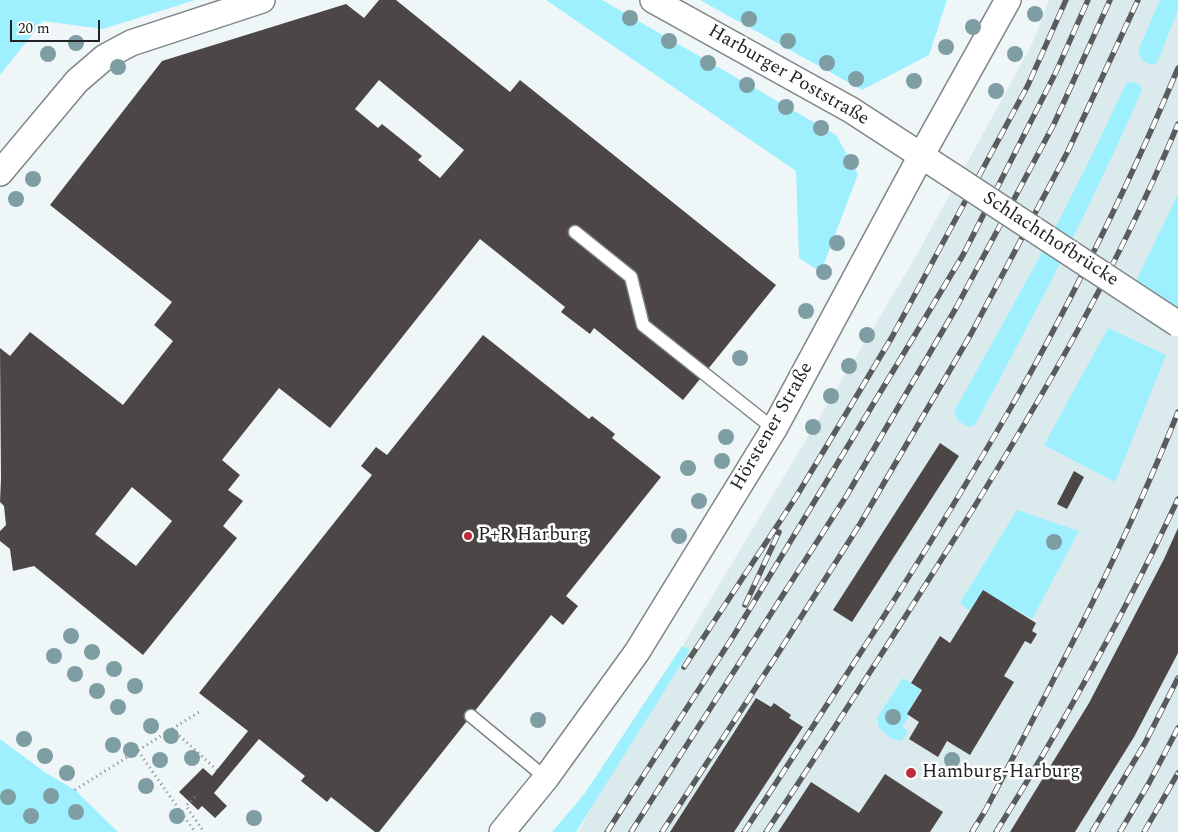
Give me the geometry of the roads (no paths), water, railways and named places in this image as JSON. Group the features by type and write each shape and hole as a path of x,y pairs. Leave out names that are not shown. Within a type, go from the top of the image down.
{"street":[{"path":"0,173 77,81 105,57 131,43 262,0"},
{"name":"Harburger Poststraße","path":"653,0 851,110 921,156"},
{"name":"Hörstener Straße","path":"502,832 546,778 637,652 774,429 921,156 1008,0"},
{"name":"Schlachthofbrücke","path":"921,156 1178,324"}],"lane":[{"path":"575,232 631,277 643,325 774,429"},
{"path":"472,716 546,778"}],"railway":[{"path":"684,667 796,497 892,337 1028,85 1066,0"},
{"path":"607,832 734,635 963,255 1056,72 1088,0"},
{"path":"631,832 847,495 956,308 1054,124 1110,0"},
{"path":"662,832 860,524 971,334 1068,151 1138,0"},
{"path":"744,832 913,569 1020,391 1101,237 1178,68"},
{"path":"766,832 938,565 1036,404 1067,350 1126,238 1178,124"},
{"path":"972,832 1037,713 1087,614 1157,463 1178,412"},
{"path":"996,832 1045,751 1115,626 1178,499"},
{"path":"745,605 779,532"},
{"path":"1092,832 1145,743 1178,678"},
{"path":"1120,832 1178,728"},
{"path":"1144,832 1178,773"}],"place":[{"name":"P+R Harburg","path":"468,536"},
{"name":"Hamburg-Harburg","path":"911,773"}]}
